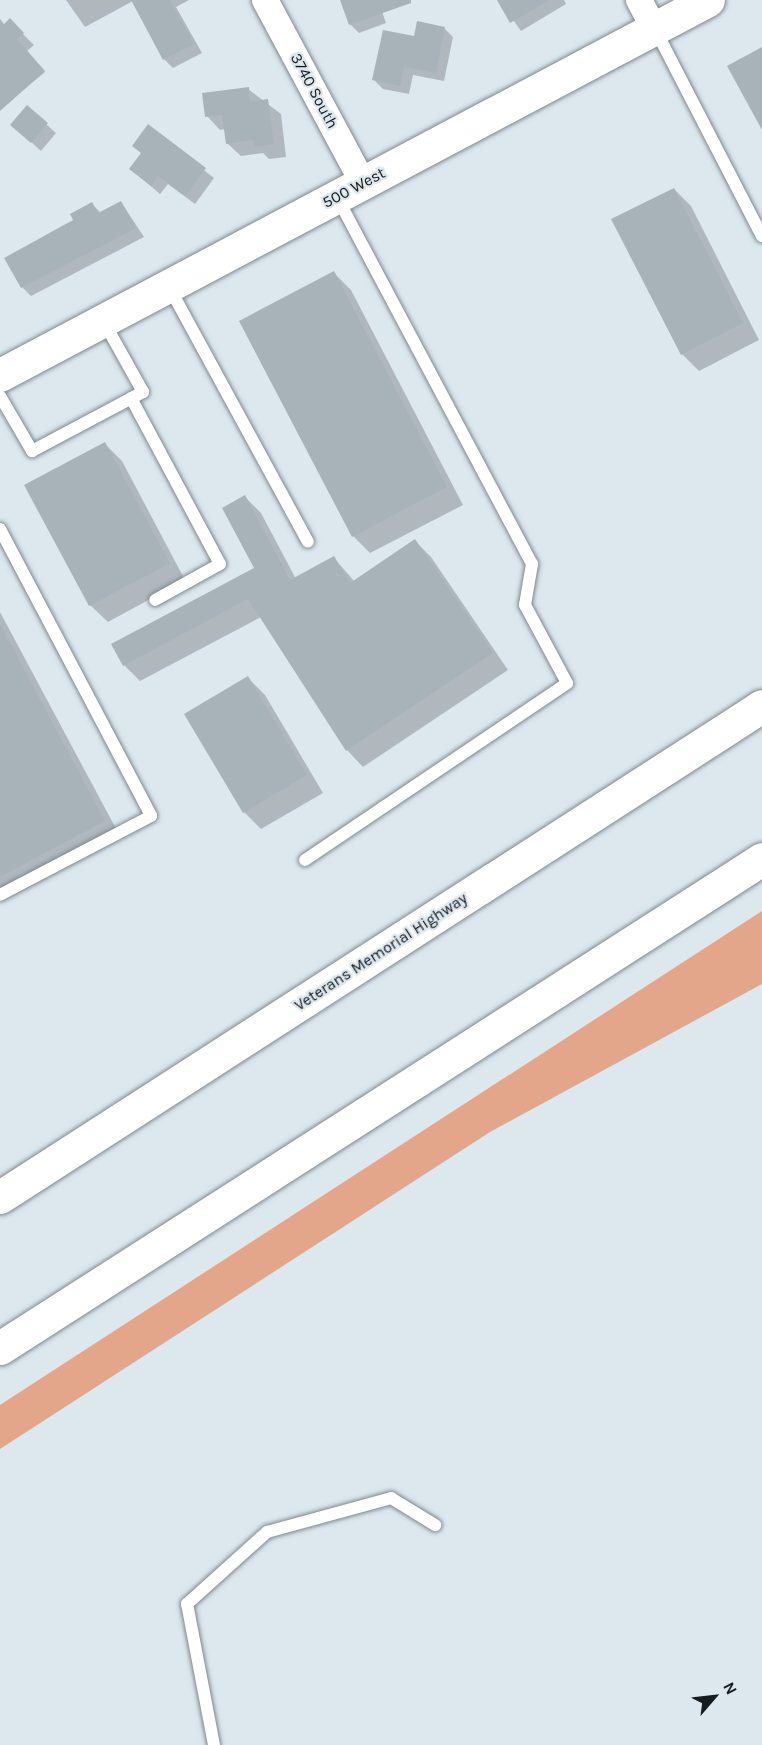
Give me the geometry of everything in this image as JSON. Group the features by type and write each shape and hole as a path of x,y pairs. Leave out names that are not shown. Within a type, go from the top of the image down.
{"main road":[{"name":"500 West","path":"0,375 350,190 647,14 708,0"},
{"name":"Veterans Memorial Highway","path":"0,1197 762,706"},
{"path":"0,1348 762,858"}],"street":[{"name":"3740 South","path":"266,0 350,190"}],"lane":[{"path":"647,14 762,236"},
{"path":"305,860 567,683 525,605 532,564 350,190"},
{"path":"168,286 308,542"},
{"path":"0,396 32,451 143,392 103,320"},
{"path":"131,398 220,564 155,600"},
{"path":"0,529 151,816 0,895"},
{"path":"214,1745 187,1604 267,1532 391,1498 435,1525"}],"shaded area":[{"path":"762,911 762,984 490,1132 0,1449 0,1405"}],"building":[{"path":"131,0 170,0 194,44 163,60"},
{"path":"340,0 411,0 411,3 349,25"},
{"path":"497,0 550,0 510,23"},
{"path":"10,18 24,33 17,39 45,71 0,111 0,19 4,24"},
{"path":"417,21 445,27 436,73 404,67 400,86 372,80 383,30 414,36"},
{"path":"762,47 762,130 727,66"},
{"path":"249,87 250,102 268,99 274,144 254,147 254,140 226,144 222,115 205,117 202,93"},
{"path":"27,105 48,123 31,143 10,125"},
{"path":"148,124 206,168 185,196 158,176 151,186 129,169 141,153 132,146"},
{"path":"674,188 743,323 681,355 611,219"},
{"path":"121,201 136,228 21,288 4,258 73,220 70,214 92,202 98,213"},
{"path":"334,271 447,487 352,537 239,321"},
{"path":"105,442 170,563 89,606 24,485"},
{"path":"245,495 290,580 334,556 350,583 415,539 493,653 346,751 248,599 123,666 111,644 254,568 222,508"},
{"path":"0,624 105,821 0,877"},
{"path":"248,676 307,775 243,813 184,714"}]}
